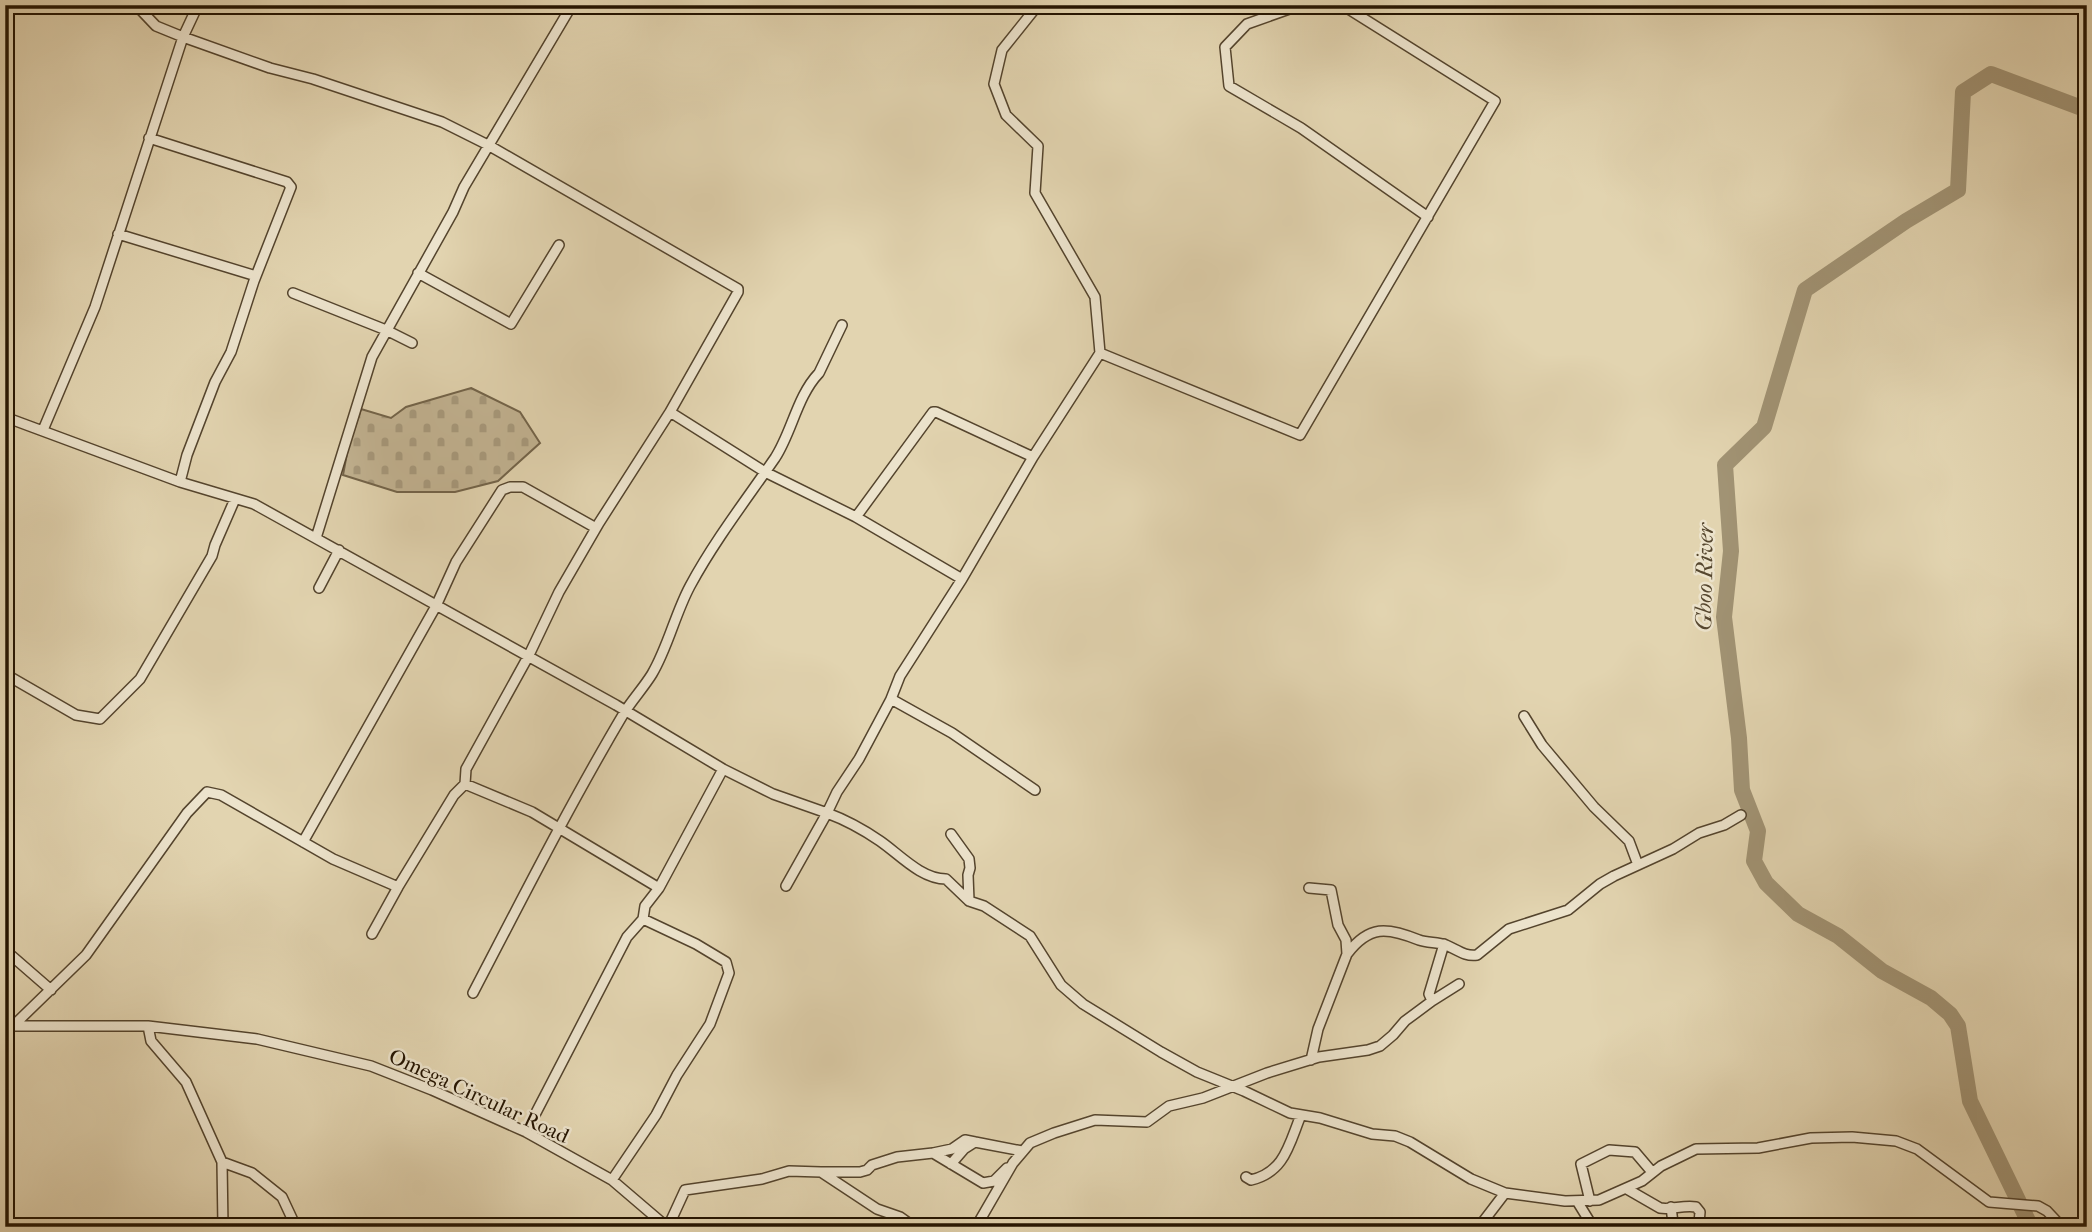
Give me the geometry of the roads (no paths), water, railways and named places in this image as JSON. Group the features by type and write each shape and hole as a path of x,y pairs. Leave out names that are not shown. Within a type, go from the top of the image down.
{"street":[{"path":"136,5 156,26 183,37 270,68 313,79 442,122 488,145 738,289 670,412 559,592 529,655 466,769 465,783 454,795 372,934"},
{"path":"43,430 94,307 183,37 198,5"},
{"path":"316,538 372,357 488,145 572,5"},
{"path":"786,886 836,792 859,759 891,699 900,676 962,579 1033,457 1100,353 1095,297 1035,193 1038,146 1006,115 993,84 1002,50 1038,5"},
{"path":"1295,5 1247,24 1225,47 1229,86 1301,128 1428,217"},
{"path":"1100,353 1300,435 1495,101 1342,5"},
{"path":"149,138 289,184 291,187 256,276 231,352 215,382 187,455 180,482"},
{"path":"118,234 256,276"},
{"path":"418,273 511,324 559,246"},
{"path":"293,293 412,343"},
{"path":"473,993 559,828 626,710 653,673 689,589 724,528 735,516 787,436 797,411 842,325"},
{"path":"670,412 765,472 856,517 962,579"},
{"path":"856,517 933,412 1033,457"},
{"path":"5,417 180,482 254,504 529,655 723,769 799,805 827,813 871,835 915,867 946,879 970,901 984,906 1030,936 1060,985 1119,1028 1197,1072 1290,1113 1320,1118 1372,1134 1395,1136 1410,1142 1471,1179 1504,1193 1577,1201 1599,1200 1627,1189 1652,1172 1696,1149 1758,1148 1829,1137 1887,1139 1917,1149 1989,1202 2038,1206 2048,1211 2062,1227"},
{"path":"303,842 436,606 456,562 502,490 523,487 596,528"},
{"path":"5,674 76,715 100,719 140,679 212,556 235,499"},
{"path":"319,588 339,550"},
{"path":"891,699 952,733 1035,790"},
{"path":"1524,716 1542,745 1594,807 1629,841 1638,865"},
{"path":"526,1132 627,937 643,919 645,906 659,888 723,769"},
{"path":"465,783 532,812 659,888"},
{"path":"9,1026 86,955 187,813 207,792 221,795 333,859 398,887"},
{"path":"1311,1060 1318,1029 1347,954 1373,930 1397,931 1421,941 1444,944 1470,956 1476,955 1509,929 1568,910 1600,884 1673,849 1699,833 1724,825 1741,814"},
{"path":"951,834 969,859 970,901"},
{"path":"1308,888 1331,890 1338,925 1346,940 1347,954"},
{"path":"612,1180 656,1115 677,1075 710,1024 729,973 726,962 643,919"},
{"path":"1432,1001 1429,994 1444,944"},
{"path":"5,950 51,990"},
{"path":"976,1227 1013,1163 1030,1143 1095,1120 1147,1122 1169,1106 1203,1098 1230,1086 1311,1060 1380,1046 1405,1021 1460,984"},
{"name":"Omega Circular Road","path":"9,1026 148,1026 257,1039 371,1066 526,1132 612,1180 668,1227"},
{"path":"148,1026 151,1041 186,1082 222,1161 223,1227"},
{"path":"1246,1177 1251,1180 1273,1171 1282,1160 1301,1115"},
{"path":"668,1227 685,1190 762,1179 781,1172 860,1172 897,1157 952,1149 965,1140 1022,1151"},
{"path":"951,1164 964,1149 975,1142"},
{"path":"1590,1201 1581,1164 1609,1150 1635,1152 1652,1172"},
{"path":"933,1153 969,1176 987,1183 995,1181 1013,1163"},
{"path":"222,1161 252,1173 282,1197 296,1227"},
{"path":"821,1172 877,1209 900,1217 914,1227"},
{"path":"1627,1189 1660,1208 1685,1205 1698,1208 1699,1223 1687,1227 1673,1223 1671,1207"},
{"path":"1479,1227 1504,1193"},
{"path":"1577,1201 1593,1227"}],"waterway":[{"name":"Gboo River","path":"2031,1227 1970,1101 1958,1026 1950,1014 1931,998 1882,971 1838,936 1798,914 1766,883 1754,861 1758,831 1742,790 1739,738 1724,617 1731,551 1725,465 1764,427 1805,290 1906,221 1958,190 1963,92 1991,74 2079,107 2087,107"}]}
